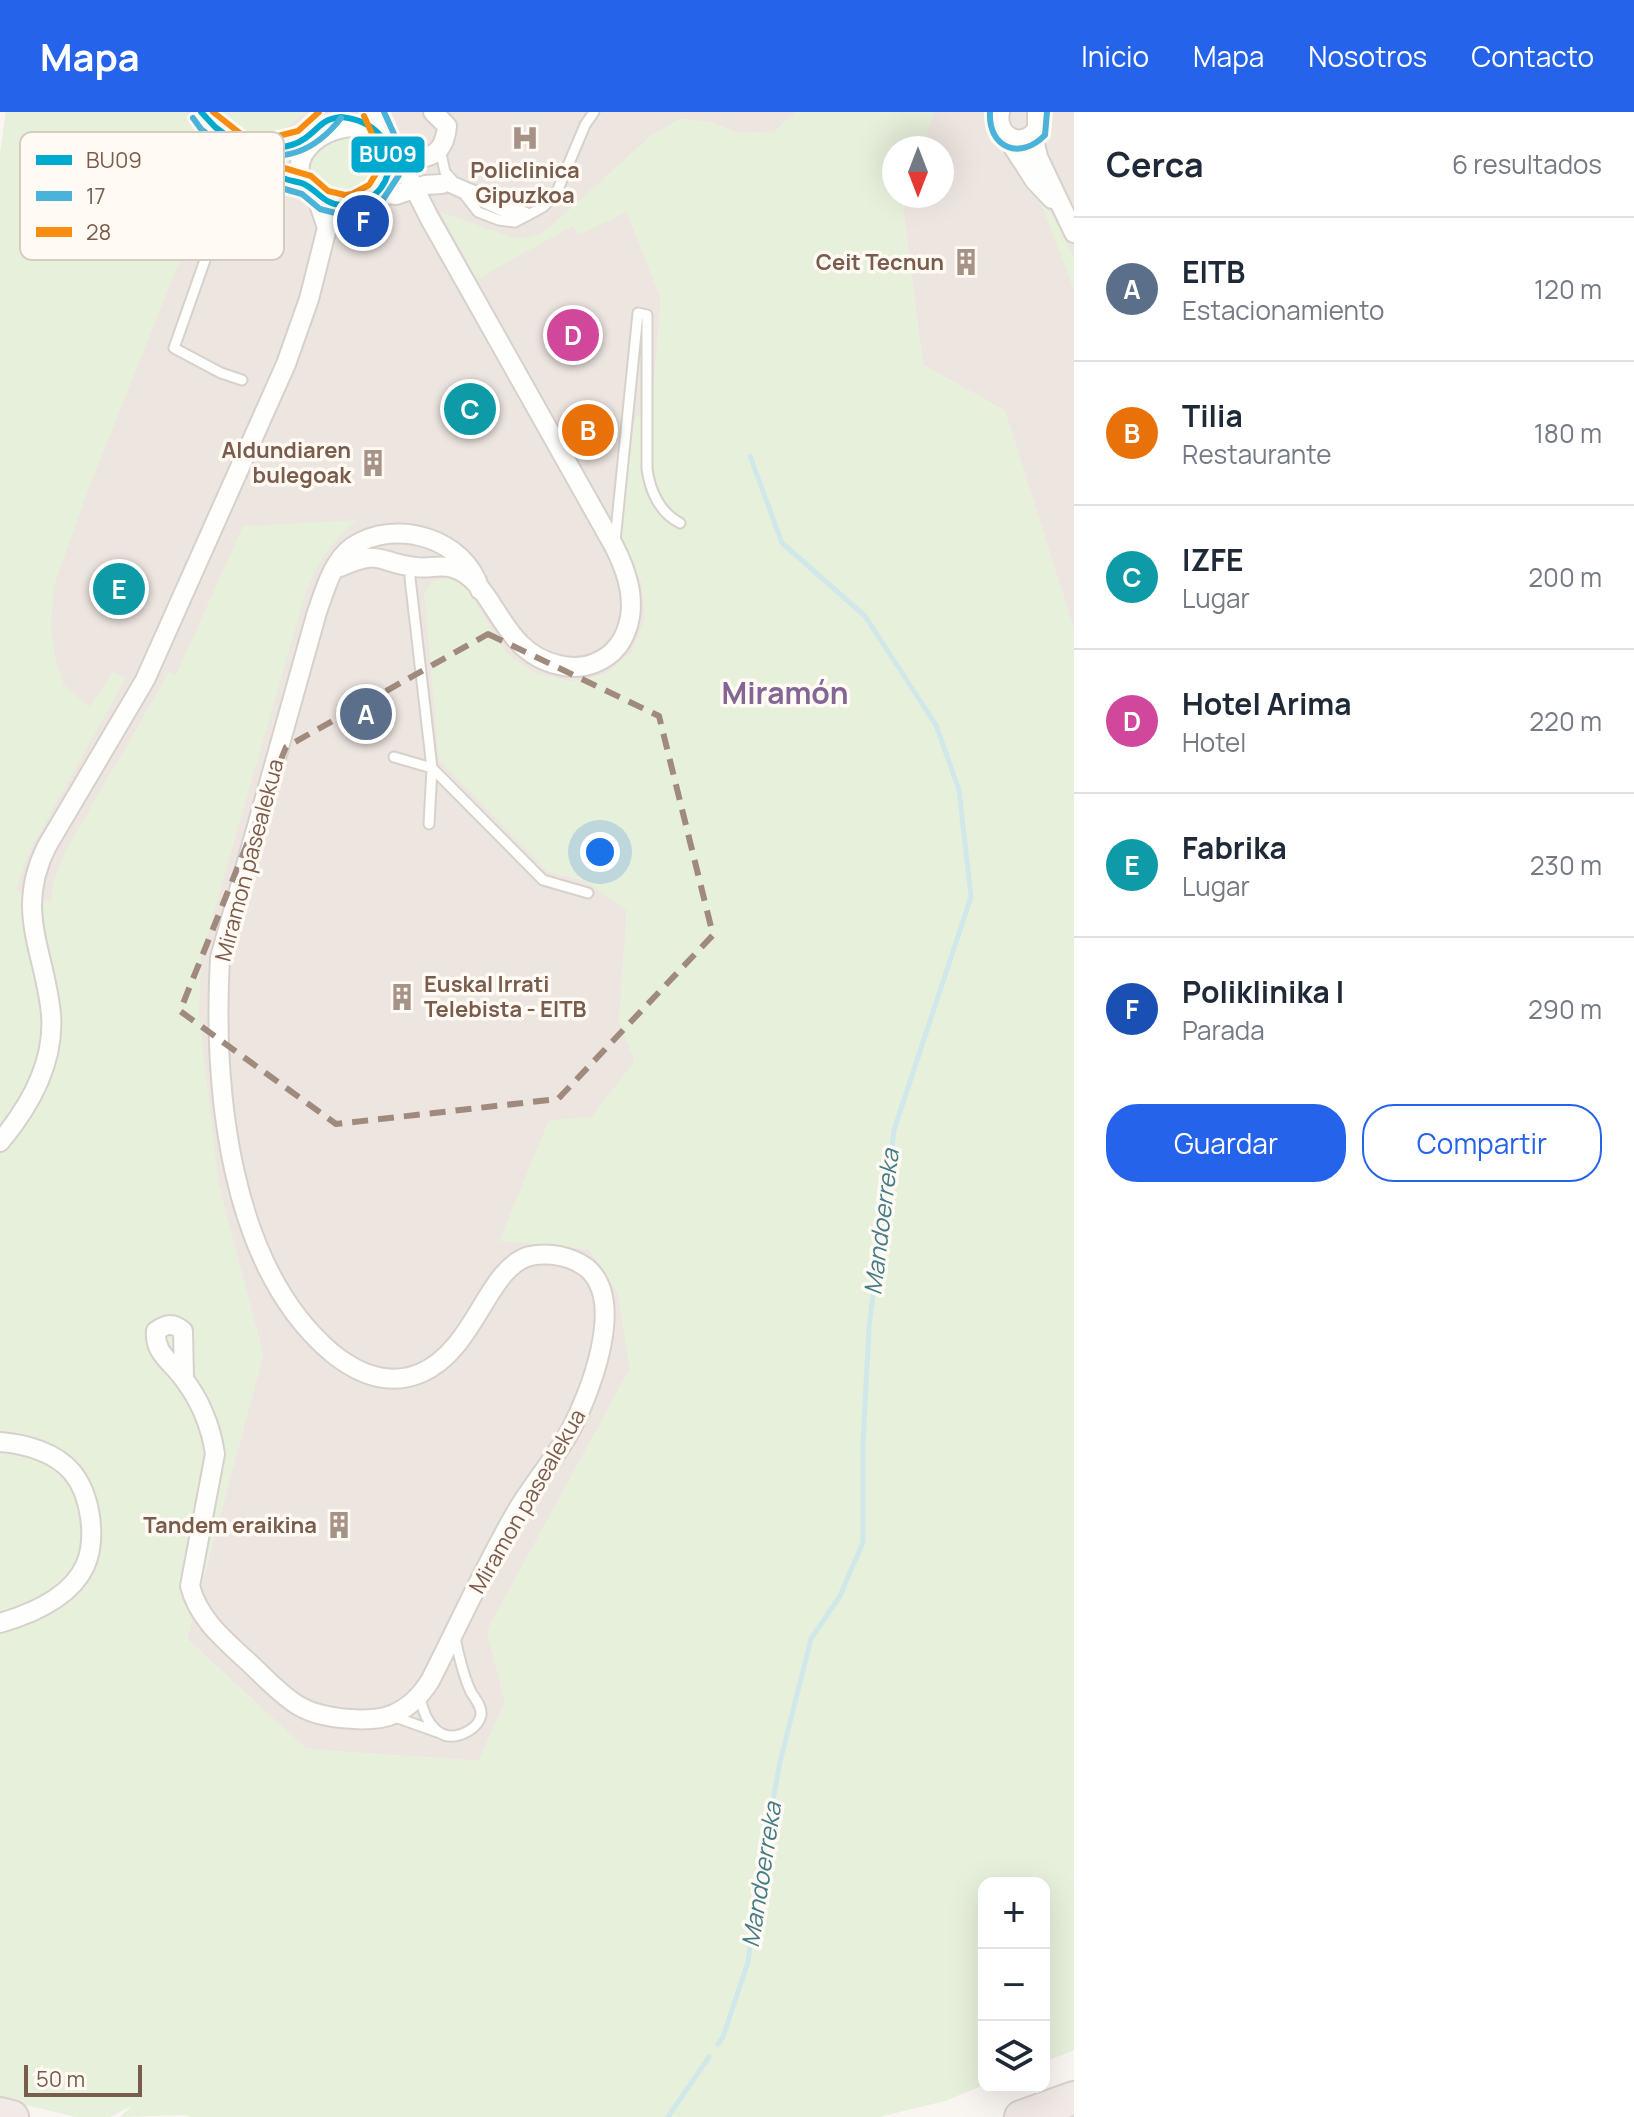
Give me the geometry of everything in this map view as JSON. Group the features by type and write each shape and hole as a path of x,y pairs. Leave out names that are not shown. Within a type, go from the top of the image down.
{"highway":[{"path":"1021,2117 1074,2098"},
{"path":"0,2114 12,2117"}],"street":[{"path":"201,112 207,121 222,132"},
{"path":"1037,112 1039,122 1033,135 1038,157 1074,233"},
{"name":"Miramon pasealekua","path":"304,140 311,130 332,115 376,121 614,546 623,565 632,607 623,641 613,653 585,667 551,664 519,645 480,590 466,575 454,568 439,567 411,577 389,560 379,557 358,558 333,570"},
{"path":"0,1142 15,1125 39,1085 51,1036 49,998 33,927 35,874 47,846 145,680 199,564 286,364 309,299 327,228 352,205 376,193 389,172 394,154 429,158 440,149 446,139 445,117"},
{"path":"999,121 1020,140 1033,135"},
{"path":"999,121 1035,181 1062,210"},
{"path":"284,145 304,140 299,163 327,228"},
{"path":"284,179 312,190 332,204 352,205"},
{"path":"376,193 396,195 442,184"},
{"path":"389,560 385,544 394,534"},
{"name":"Miramon pasealekua","path":"184,1378 212,1434 215,1454 191,1576 194,1601 201,1611 232,1647 301,1708 338,1718 392,1715 420,1697 516,1513 575,1421 599,1359 604,1332 604,1306 599,1287 590,1271 578,1262 563,1256 526,1257 505,1270 464,1338 448,1356 421,1373 399,1379 372,1378 348,1366 320,1343 289,1308 265,1263 249,1221 225,1115 217,999 220,958 317,612 333,570 351,548 371,538 410,534 448,548 470,567 480,590"},
{"path":"411,577 420,556 431,550 448,548"},
{"path":"0,1442 30,1446 53,1457 72,1472 87,1506 91,1539 84,1566 72,1584 53,1601 35,1611 0,1623"}],"lane":[{"path":"442,184 464,194 478,212 515,222 543,207 556,194 585,125 594,112"},
{"path":"440,149 445,172 454,182 527,213"},
{"path":"205,260 174,348 221,373 242,380"},
{"path":"614,546 638,313 647,315 649,485 667,517 680,523"},
{"path":"411,577 432,768 429,824"},
{"path":"394,757 432,768 543,880 588,893"},
{"path":"392,1715 451,1737 475,1727 481,1715 479,1705 463,1670 454,1634"},
{"path":"420,1697 423,1714 438,1732"}],"highlighted area":[{"path":"488,634 659,716 713,935 558,1099 336,1124 180,1011 286,747"}],"shaded area":[{"path":"6,112 214,112 217,116 260,132 20,132 20,260 284,260 284,132 280,132 306,112 796,112 774,132 739,133 709,122 680,119 651,136 568,212 627,212 661,298 653,396 634,422 621,537 642,583 645,619 633,651 606,674 574,682 536,674 507,655 465,587 547,871 586,881 627,910 619,1022 635,1061 500,1240 589,1249 618,1292 630,1369 487,1631 505,1702 479,1761 306,1749 187,1639 263,1355 219,1187 51,903 0,885 0,155"},
{"path":"934,112 1074,112 1074,630 1005,411 923,365 903,209 954,208 954,136 926,136"}],"green space":[{"path":"6,112 186,112 204,132 20,132 20,260 183,260 178,265 87,493 54,586 51,624 55,656 64,685 89,707 113,672 126,678 29,852 16,891 51,902 53,883 65,852 169,672 176,675 243,526 357,520 326,554 305,595 201,958 199,1013 219,1187 263,1355 187,1639 306,1749 479,1761 505,1702 487,1631 630,1369 618,1292 589,1249 499,1241 549,1120 591,1117 635,1061 619,1022 627,910 586,881 547,871 439,760 424,593 431,582 447,577 466,587 507,655 536,674 574,682 606,674 633,651 645,619 642,583 621,537 634,422 653,396 661,298 627,212 578,235 573,226 477,279 440,212 518,239 544,232 651,136 680,119 709,122 739,133 774,132 796,112 934,112 926,136 882,136 882,208 903,208 923,365 1005,411 1074,630 1074,2050 1050,2060 1050,1877 978,1877 978,2087 945,2101 879,2117 120,2117 133,2105 110,2117 76,2117 0,2099 0,155"},
{"path":"214,112 306,112 280,132 244,132"},
{"path":"361,132 376,150 378,164 374,177 366,187 355,193 331,193 320,187 313,177 310,163 318,139"},
{"path":"1038,196 1053,216 1074,257 1074,290"}],"waterway":[{"name":"Mandoerreka","path":"718,2044 748,1962 780,1762 811,1639 840,1596 863,1542 863,1445 869,1327 894,1130 971,897 959,790 936,725 865,616 782,543 750,456"},
{"name":"Mandoerreka","path":"668,2117 709,2057"}],"transit line":[{"name":"BU09","path":"201,112 216,128"},
{"name":"BU09","path":"201,112 216,128"},
{"name":"28","path":"213,112 238,132"},
{"name":"28","path":"284,134 298,131 319,112"},
{"name":"17","path":"284,189 302,194 320,209 343,215 356,214 382,201 399,175 399,145 384,112"},
{"name":"17","path":"990,112 994,134 1007,147 1016,149 1035,143 1045,135 1047,112"},
{"name":"28","path":"284,168 311,176 328,191 345,195 369,185 379,169 379,149 364,116"},
{"name":"BU09","path":"284,178 304,184 330,202 341,205 360,203 375,194 385,181 389,166 388,150 380,135 364,123 341,117"},
{"name":"BU09","path":"284,147 298,143 324,122 341,117"},
{"name":"17","path":"193,118 205,132"},
{"name":"17","path":"284,155 298,152 320,140 341,118"},
{"name":"BU09","path":"216,128 222,132"},
{"name":"BU09","path":"216,128 220,132"}],"place":[{"name":"Policlinica Gipuzkoa","path":"525,138"},
{"name":"Poliklinika I","path":"363,221"},
{"name":"Ceit Tecnun","path":"966,262"},
{"name":"Hotel Arima","path":"573,335"},
{"name":"IZFE","path":"470,409"},
{"name":"Tilia","path":"588,430"},
{"name":"Aldundiaren bulegoak","path":"373,463"},
{"name":"Fabrika","path":"119,589"},
{"name":"EITB","path":"366,714"},
{"name":"Euskal Irrati Telebista - EITB","path":"402,997"},
{"name":"Tandem eraikina","path":"339,1525"}],"district":[{"name":"Miramón","path":"785,694"}]}
